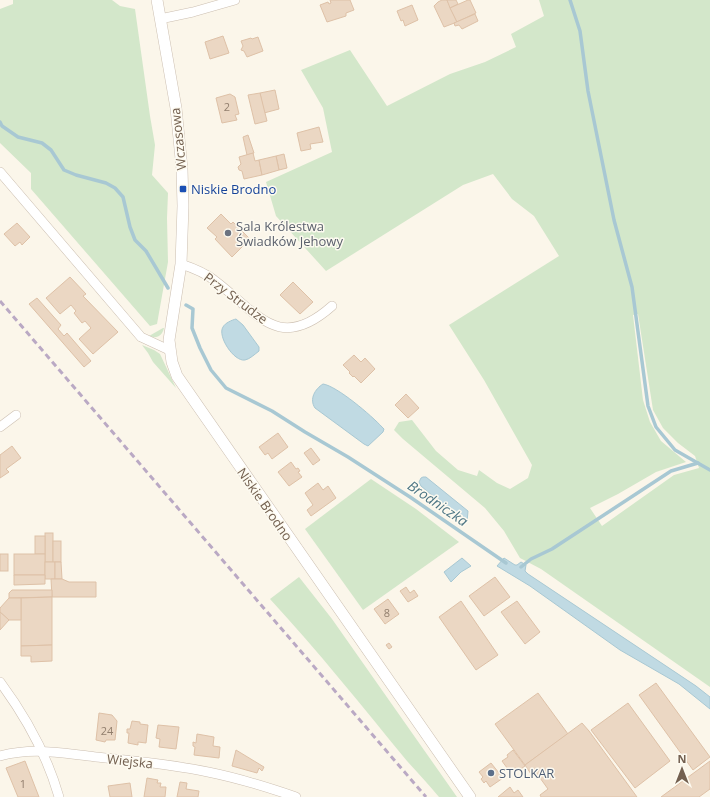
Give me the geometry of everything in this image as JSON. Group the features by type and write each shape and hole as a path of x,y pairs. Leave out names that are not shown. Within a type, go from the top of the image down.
{"street":[{"name":"Wczasowa","path":"157,0 176,108 180,144 183,206 181,264 170,326 169,350"},
{"path":"160,19 194,12 235,0"},
{"path":"0,172 141,337 169,350"},
{"name":"Przy Strudze","path":"181,264 199,270 213,279 261,319 272,325 286,329 309,324 332,306"},
{"name":"Niskie Brodno","path":"169,350 176,376 185,391 470,797"},
{"path":"0,427 16,414"},
{"path":"0,682 17,706 42,751 59,797"},
{"name":"Wiejska","path":"0,756 18,752 42,751 159,764 208,772 255,784 296,797"}],"green space":[{"path":"13,0 112,0 120,6 135,9 155,145 152,175 168,193 168,262 157,324 150,326 31,189 31,173 0,143 0,9 13,4"},
{"path":"539,0 710,0 710,687 541,569 520,558 504,531 485,508 394,430 399,422 412,420 436,451 458,470 477,476 479,470 497,483 510,489 528,478 532,465 484,380 449,325 559,256 534,216 512,199 493,174 463,185 326,271 276,216 266,182 332,152 323,108 301,70 350,50 387,106 450,74 485,62 516,47 511,34 544,16","holes":["638,314 653,410 663,428 678,443 695,456 699,468 674,475 602,526 590,508 656,472 686,462 661,441 650,422 643,400 633,315"]},
{"path":"163,328 162,333 159,336 149,336"},
{"path":"142,345 160,354 176,388 153,362"},
{"path":"371,479 416,509 459,542 363,610 305,529"},
{"path":"299,577 332,619 457,797 439,797 407,761 323,659 270,599"}],"water":[{"path":"236,319 243,325 259,347 259,351 251,358 245,360 241,360 232,353 224,342 222,336 223,327"},
{"path":"323,384 337,390 354,402 384,429 383,432 368,446 315,408 313,405 314,394"},
{"path":"423,477 426,477 468,511 467,522 464,522 421,486 419,482"},
{"path":"462,558 471,566 461,572 451,582 444,572"},
{"path":"504,558 515,565 521,562 526,565 525,571 528,574 696,686 710,697 710,709 679,684 620,650 530,586 497,566"}],"building":[{"path":"330,0 350,0 354,10 346,13 346,16 327,22 320,5 328,2 329,4 331,3"},
{"path":"442,0 447,0 457,22 444,27 434,6"},
{"path":"447,0 456,0 458,4 450,8"},
{"path":"470,0 476,13 457,22 450,8"},
{"path":"412,5 418,20 405,26 397,11"},
{"path":"475,14 478,21 462,29 459,25 455,26 454,23"},
{"path":"223,36 229,53 210,59 205,42"},
{"path":"258,37 263,51 247,57 244,51 241,50 243,46 241,41"},
{"path":"275,90 279,109 264,113 260,93"},
{"path":"260,93 267,121 255,124 248,95"},
{"path":"230,94 235,97 239,114 235,115 237,120 222,123 216,98"},
{"path":"319,127 323,142 310,144 311,149 301,151 297,133"},
{"path":"248,135 254,153 247,155 243,137"},
{"path":"253,153 255,161 259,160 262,175 244,179 242,171 239,170 238,167 241,164 239,157"},
{"path":"284,154 287,168 279,170 276,156"},
{"path":"276,156 279,170 262,175 259,160"},
{"name":"Sala Królestwa Świadków Jehowy","path":"221,214 231,224 233,222 250,239 232,257 215,239 217,237 207,228"},
{"path":"17,223 30,237 22,245 20,242 15,246 4,234"},
{"path":"70,277 86,294 83,296 118,332 93,354 79,339 91,328 85,321 82,323 74,313 76,311 71,305 60,314 46,298"},
{"path":"293,282 313,302 300,314 280,295"},
{"path":"37,298 61,325 58,329 64,336 67,333 91,361 84,367 29,304"},
{"path":"354,355 361,362 365,358 375,369 361,383 349,373 350,372 343,365"},
{"path":"406,394 419,408 408,418 395,405"},
{"path":"278,433 288,447 272,459 268,453 265,455 259,447"},
{"path":"12,446 21,458 6,469 9,472 0,478 0,455"},
{"path":"311,448 320,460 313,465 304,453"},
{"path":"291,462 296,469 298,468 300,471 298,472 302,477 289,486 278,472"},
{"path":"318,483 323,490 328,486 336,498 311,516 307,510 313,505 305,493"},
{"path":"45,533 53,533 53,562 45,562"},
{"path":"35,536 45,536 45,554 35,554"},
{"path":"53,541 61,541 61,562 53,562"},
{"path":"0,554 8,554 8,571 0,571"},
{"path":"14,554 45,554 45,575 14,575"},
{"path":"45,562 55,562 55,579 45,579"},
{"path":"55,562 61,562 62,579 55,579"},
{"path":"14,575 45,575 45,584 14,585"},
{"path":"495,577 510,597 484,616 469,596"},
{"path":"51,579 62,579 69,582 96,582 96,597 52,597"},
{"path":"406,587 410,593 414,590 418,596 408,602 400,591"},
{"path":"12,590 52,590 52,597 9,598 9,593"},
{"path":"52,597 52,645 21,646 21,598"},
{"path":"9,598 21,598 21,620 9,620 0,612 0,608"},
{"path":"388,599 399,614 385,624 374,609"},
{"path":"461,601 498,655 476,670 439,617"},
{"path":"517,601 540,632 525,644 501,612"},
{"path":"0,612 9,620 0,630"},
{"path":"389,643 392,647 389,649 386,645"},
{"path":"52,645 52,661 31,662 31,656 21,656 21,646"},
{"path":"656,683 710,757 693,770 639,695"},
{"path":"538,693 568,734 525,765 495,724"},
{"path":"628,703 670,761 635,788 591,730"},
{"path":"99,713 112,715 117,721 115,740 106,740 105,742 96,740"},
{"path":"132,721 148,725 146,743 138,742 138,745 128,743 129,733 127,733 127,729 130,729"},
{"path":"582,723 637,797 541,797 540,795 548,789 535,771 531,774 525,765"},
{"path":"158,725 179,727 176,749 159,747 160,739 156,738"},
{"path":"197,734 214,737 213,746 220,747 219,758 194,755 195,747 193,746 193,742 196,743"},
{"path":"236,750 264,767 262,771 259,768 257,773 232,766"},
{"path":"513,750 525,766 518,771 516,768 510,772 502,761 508,757 507,755"},
{"path":"25,761 39,797 18,797 6,768"},
{"path":"710,761 710,789 699,797 661,797"},
{"path":"491,763 503,778 490,787 486,781 484,783 481,779 483,777 479,772"},
{"path":"147,778 158,780 157,783 161,783 160,787 166,787 165,797 144,797"},
{"path":"180,782 187,783 186,789 199,791 198,797 177,797"},
{"path":"130,783 132,797 110,797 108,786"},
{"path":"510,787 514,793 518,790 523,797 498,797"}],"waterway":[{"path":"570,0 580,31 588,91 614,220 632,287 648,406 656,427 675,450 710,470"},
{"name":"Brodniczka","path":"0,122 2,126 18,137 42,143 51,150 64,170 76,175 106,183 115,188 123,197 130,227 135,240 146,251 168,288"},
{"name":"Brodniczka","path":"186,305 193,309 192,328 200,348 211,370 226,388 272,411 348,457 410,497 506,563"},
{"path":"521,567 531,559 552,549 671,471 698,463"}],"railway":[{"path":"0,301 426,797"}],"place":[{"name":"Niskie Brodno","path":"183,189"},
{"name":"Sala Królestwa Świadków Jehowy","path":"228,233"},
{"name":"STOLKAR","path":"491,773"}]}
